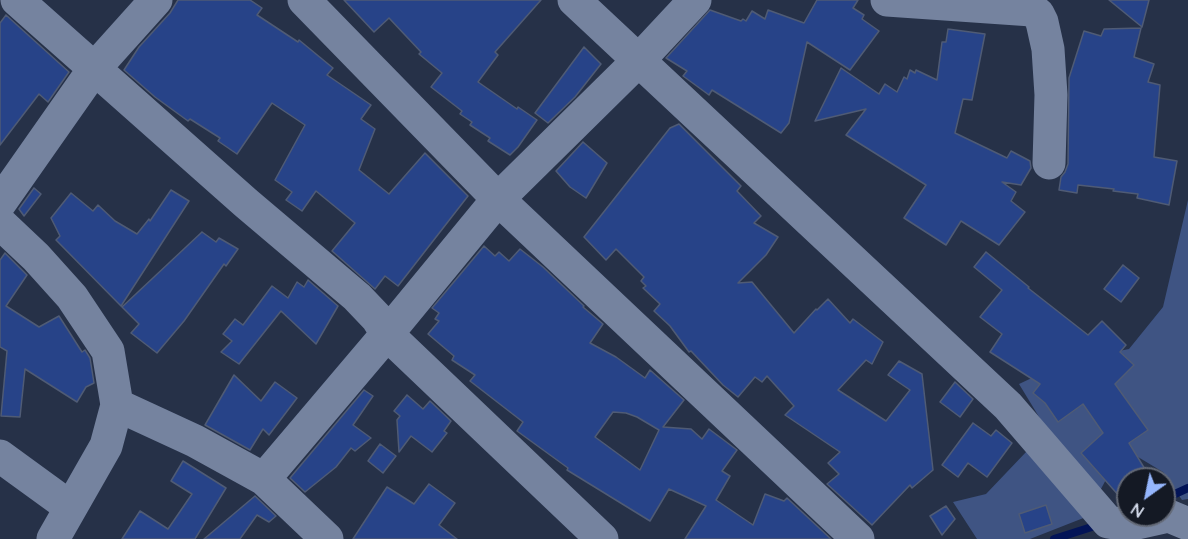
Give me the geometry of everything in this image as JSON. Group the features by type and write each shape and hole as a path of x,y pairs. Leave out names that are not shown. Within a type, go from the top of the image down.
{"street":[{"path":"17,0 246,203 357,297 377,318 387,334 602,539"},
{"path":"0,203 94,69 156,0"},
{"path":"304,0 498,199 858,539"},
{"path":"574,0 1008,406 1108,522 1128,525 1169,516 1188,524"},
{"path":"264,479 498,199 639,60 695,0"},
{"path":"886,0 1032,10 1038,14 1048,49 1051,95 1049,163"},
{"path":"0,223 36,257 72,297 108,351 117,405 106,446 53,539"},
{"path":"117,405 195,441 264,479 327,539"},
{"path":"0,456 70,507"}],"shaded area":[{"path":"1188,200 1188,499 1182,500 1176,491 1176,467 1155,467 1138,457 1118,457 1086,517 1030,539 977,539 953,502 986,494 1047,430 1019,384 1068,361 1129,349 1163,307"}],"building":[{"path":"178,0 250,0 262,8 257,15 298,42 299,40 333,68 327,75 371,105 361,119 375,129 359,170 389,194 425,153 468,196 398,286 385,276 375,289 332,251 355,223 316,191 302,211 286,200 292,192 275,180 305,125 272,103 237,154 218,141 220,138 190,119 188,121 155,97 124,70 139,47 170,13"},
{"path":"344,0 541,0 495,52 498,55 478,82 537,120 518,147 510,155 488,141 490,138 470,125 472,122 460,114 462,111 431,87 442,73 419,54 421,52 389,18 374,32"},
{"path":"817,0 858,0 853,8 864,15 862,19 879,31 850,70 807,42 789,123 781,133 712,90 709,95 683,76 687,71 666,58 710,10 746,21 752,11 765,19 768,10 804,23"},
{"path":"1109,0 1149,0 1142,27"},
{"path":"6,15 69,72 48,102 39,94 0,145 0,23"},
{"path":"1141,28 1134,57 1154,64 1148,82 1160,85 1154,157 1177,161 1169,205 1137,198 1138,194 1113,191 1114,189 1078,185 1077,193 1059,190 1061,177 1068,164 1069,78 1084,31 1101,36 1104,29"},
{"path":"948,29 985,34 972,100 963,99 955,133 1007,158 1011,151 1030,161 1031,168 1021,185 1002,182 1016,192 1011,201 1025,212 999,245 961,221 946,245 904,218 926,185 846,135 866,109 815,121 841,68 879,94 885,84 897,92 904,77 907,79 910,70 915,73 916,70 937,80 942,42 946,42"},
{"path":"584,47 601,64 575,97 548,123 535,113"},
{"path":"679,124 741,186 737,191 761,216 754,223 778,237 766,255 738,283 752,282 794,333 828,299 850,323 853,319 883,342 872,364 866,360 838,390 886,421 910,390 888,375 899,361 922,374 933,470 912,488 910,485 872,525 827,484 839,474 828,463 840,452 785,415 794,406 767,376 762,382 755,377 738,397 723,385 691,351 689,352 670,326 654,311 660,304 643,288 646,286 641,281 644,277 616,249 606,260 584,237 670,128"},
{"path":"583,142 607,163 586,198 570,187 556,171"},
{"path":"34,188 41,194 24,216 19,209"},
{"path":"171,190 189,201 121,306 56,240 60,236 51,218 71,193 93,211 98,205 115,221 137,234 149,219 150,221"},
{"path":"202,232 216,242 219,238 238,249 226,266 224,264 184,321 157,353 131,333 139,324 122,307"},
{"path":"484,246 495,256 499,252 509,261 520,249 543,267 603,324 590,343 616,357 645,378 650,370 684,400 663,427 691,429 702,439 709,429 737,450 722,471 730,476 716,500 753,525 765,494 784,501 787,498 831,539 685,539 706,506 669,489 650,521 567,470 568,468 517,431 523,422 470,381 475,375 452,360 454,356 428,334 439,321 435,319 439,313 432,308","holes":["613,412 626,413 659,430 640,470 595,437"]},
{"path":"986,252 1088,335 1102,321 1126,345 1120,352 1134,365 1115,384 1148,430 1129,443 1144,467 1116,467 1116,492 1081,453 1103,433 1083,404 1058,422 1045,403 1033,393 1040,384 990,352 1002,334 980,317 1002,290 974,267"},
{"path":"5,253 27,275 6,306 39,327 59,316 82,352 85,350 90,358 94,383 86,387 77,402 25,369 20,417 1,416 7,351 0,347 0,260"},
{"path":"1123,265 1139,278 1121,302 1104,289"},
{"path":"308,280 338,306 316,344 281,311 239,364 221,352 232,341 223,334 235,319 243,325 272,286 288,298 297,282 304,287"},
{"path":"234,375 261,401 275,382 297,398 269,435 263,429 250,450 205,425"},
{"path":"955,382 973,399 960,417 940,402"},
{"path":"364,390 373,396 353,425 371,438 355,451 351,448 336,467 305,492 290,478"},
{"path":"407,395 423,409 430,401 451,421 444,431 447,433 432,452 411,436 399,452 397,420 400,416 394,411"},
{"path":"973,423 991,436 996,430 1012,443 987,477 968,463 958,477 942,465"},
{"path":"380,444 396,456 383,473 368,461"},
{"path":"183,461 226,488 195,539 122,539 140,511 168,529 192,494 171,481"},
{"path":"429,484 455,503 439,525 457,539 353,539 387,487 414,504"},
{"path":"255,496 276,516 269,522 257,515 240,539 204,539"},
{"path":"1046,505 1052,524 1025,533 1019,514"},
{"path":"946,506 955,519 942,535 930,516"}],"waterway":[{"path":"1176,494 1188,488"},
{"path":"1054,539 1098,525"}]}
